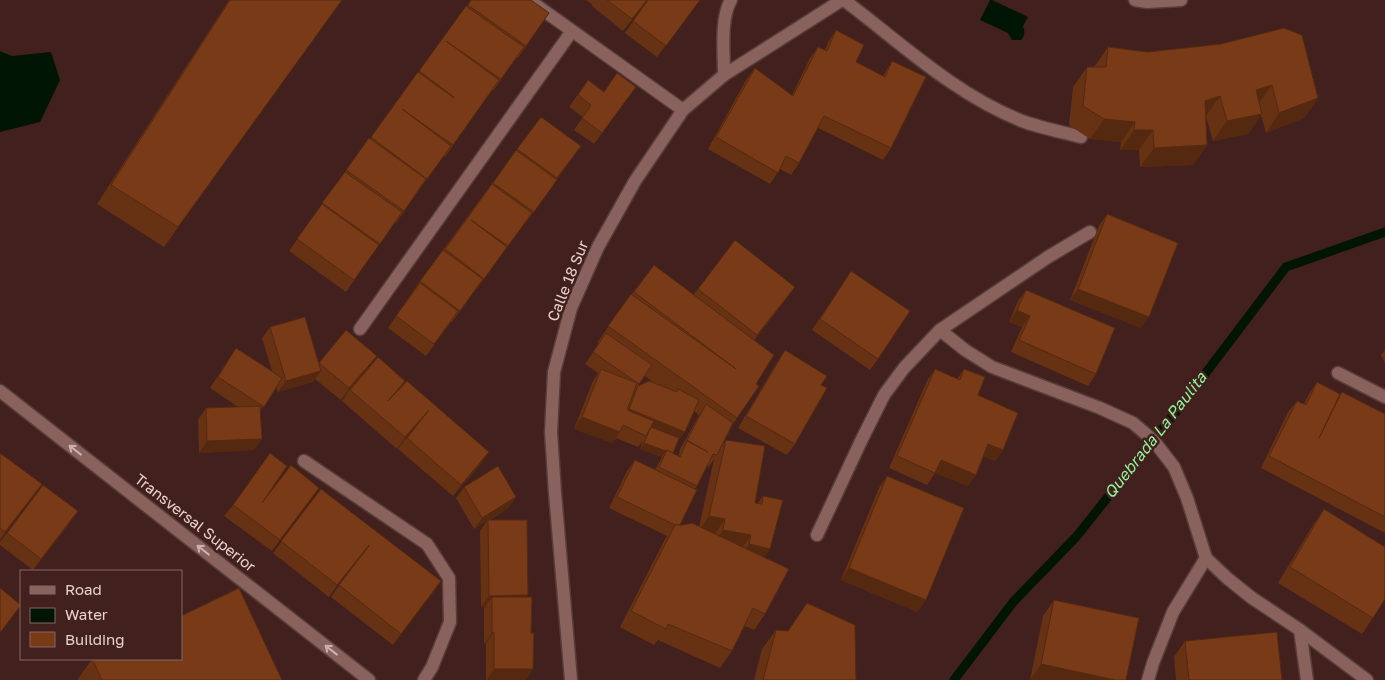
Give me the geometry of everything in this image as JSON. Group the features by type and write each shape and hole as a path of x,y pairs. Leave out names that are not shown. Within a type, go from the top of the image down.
{"street":[{"path":"529,0 683,110"},
{"path":"724,75 723,33 728,5 731,0"},
{"path":"843,0 879,26 936,73 976,98 1022,121 1081,137"},
{"name":"Calle 18 Sur","path":"571,680 551,432 554,372 571,308 598,247 635,181 683,110 724,75 843,0"},
{"path":"1136,0 1147,2 1181,0"},
{"path":"360,329 572,31"},
{"path":"817,535 884,395 904,368 940,330 1090,232"},
{"path":"940,330 965,350 992,367 1100,408 1138,427 1154,441 1174,468 1187,498 1206,558 1252,598 1300,630 1367,680"},
{"path":"1338,373 1385,397"},
{"name":"Transversal Superior","path":"0,391 370,680"},
{"path":"304,461 426,544 449,578 450,622 432,667 424,680"},
{"path":"1148,680 1173,612 1206,558"},
{"path":"1300,630 1307,680"}],"water":[{"path":"990,0 1028,17 1023,26 1024,33 1021,40 1012,40 1008,33 980,20"},
{"path":"0,51 12,56 51,52 60,80 40,122 0,132"}],"building":[{"path":"230,0 342,0 178,227 111,185"},
{"path":"471,0 531,0 549,13 526,46 468,5"},
{"path":"607,0 647,0 632,19"},
{"path":"648,0 700,0 666,46 633,21"},
{"path":"466,6 524,47 501,79 446,41 499,80 453,145 402,109 451,146 427,179 371,137 418,72 454,98 419,71"},
{"path":"1284,28 1302,35 1318,98 1279,113 1272,85 1256,90 1262,114 1227,121 1220,96 1205,101 1207,145 1154,148 1153,130 1134,130 1135,122 1104,119 1083,106 1087,67 1106,67 1108,47 1148,52 1221,44"},
{"path":"836,30 864,45 856,62 885,77 892,61 926,77 891,148 824,116 799,163 786,156 778,173 716,137 755,68 793,96 818,47 827,51"},
{"path":"617,73 636,87 602,133 582,118 591,105 578,95 588,80 604,92"},
{"path":"541,117 581,146 557,178 517,149"},
{"path":"369,138 426,179 404,211 346,170"},
{"path":"516,150 557,180 534,212 493,183"},
{"path":"345,172 402,212 380,244 322,203"},
{"path":"492,184 532,213 508,246 471,220 507,247 484,279 445,249"},
{"path":"322,204 379,245 354,280 297,239"},
{"path":"1107,214 1178,243 1149,317 1078,289"},
{"path":"735,240 795,287 757,335 698,289"},
{"path":"443,250 483,279 460,311 420,281"},
{"path":"654,265 774,355 756,384 759,386 737,418 608,326 631,294 736,369 634,292"},
{"path":"851,271 910,311 878,359 820,319"},
{"path":"420,283 458,311 434,344 396,316"},
{"path":"1026,290 1115,328 1096,374 1019,340 1030,316 1017,310"},
{"path":"305,317 321,371 286,381 270,327"},
{"path":"346,330 377,356 349,388 319,363"},
{"path":"606,333 652,365 639,384 593,352"},
{"path":"236,348 282,378 264,407 218,377"},
{"path":"785,350 827,376 821,385 827,388 795,444 746,416"},
{"path":"378,357 405,381 388,401 407,381 489,452 461,485 407,438 429,410 405,437 350,390"},
{"path":"601,369 637,383 627,410 654,421 646,436 623,425 620,432 582,417"},
{"path":"935,369 960,380 964,369 985,377 978,395 1018,413 1003,450 988,444 976,475 941,460 935,473 897,456"},
{"path":"649,381 677,392 678,389 699,400 685,432 629,409 638,386"},
{"path":"1317,382 1340,394 1319,438 1342,392 1385,414 1385,517 1269,456 1297,401 1306,405"},
{"path":"706,404 733,423 717,455 713,454 697,486 659,467 667,450 680,457 687,441 708,452 687,440"},
{"path":"260,406 262,439 207,441 206,408"},
{"path":"651,427 679,438 673,453 644,443"},
{"path":"726,440 765,446 755,503 762,504 763,496 783,500 770,549 749,544 751,535 723,530 725,519 709,516"},
{"path":"0,453 42,484 5,532 0,528"},
{"path":"270,453 287,466 262,503 291,465 319,488 280,540 233,505"},
{"path":"635,460 697,490 680,525 675,525 617,497"},
{"path":"498,466 516,497 482,518 464,487"},
{"path":"887,476 964,508 926,600 849,568"},
{"path":"43,485 78,511 41,559 7,533"},
{"path":"321,489 441,581 401,634 339,585 369,545 337,585 281,541"},
{"path":"1324,509 1385,547 1385,599 1373,618 1290,567"},
{"path":"488,520 527,520 528,595 489,596"},
{"path":"692,523 789,569 765,614 753,608 732,651 668,624 666,629 631,611 675,525"},
{"path":"0,588 20,604 20,606 0,633"},
{"path":"239,588 282,680 102,680 92,660 182,660 182,616"},
{"path":"492,597 532,597 533,669 494,669"},
{"path":"1054,600 1139,618 1126,680 1115,680 1041,664"},
{"path":"807,603 855,625 856,680 763,680 776,630 788,631"},
{"path":"1277,632 1282,680 1189,680 1185,641"}],"waterway":[{"name":"Quebrada La Paulita","path":"954,680 1014,601 1076,537 1183,403 1286,267 1385,232"}]}
